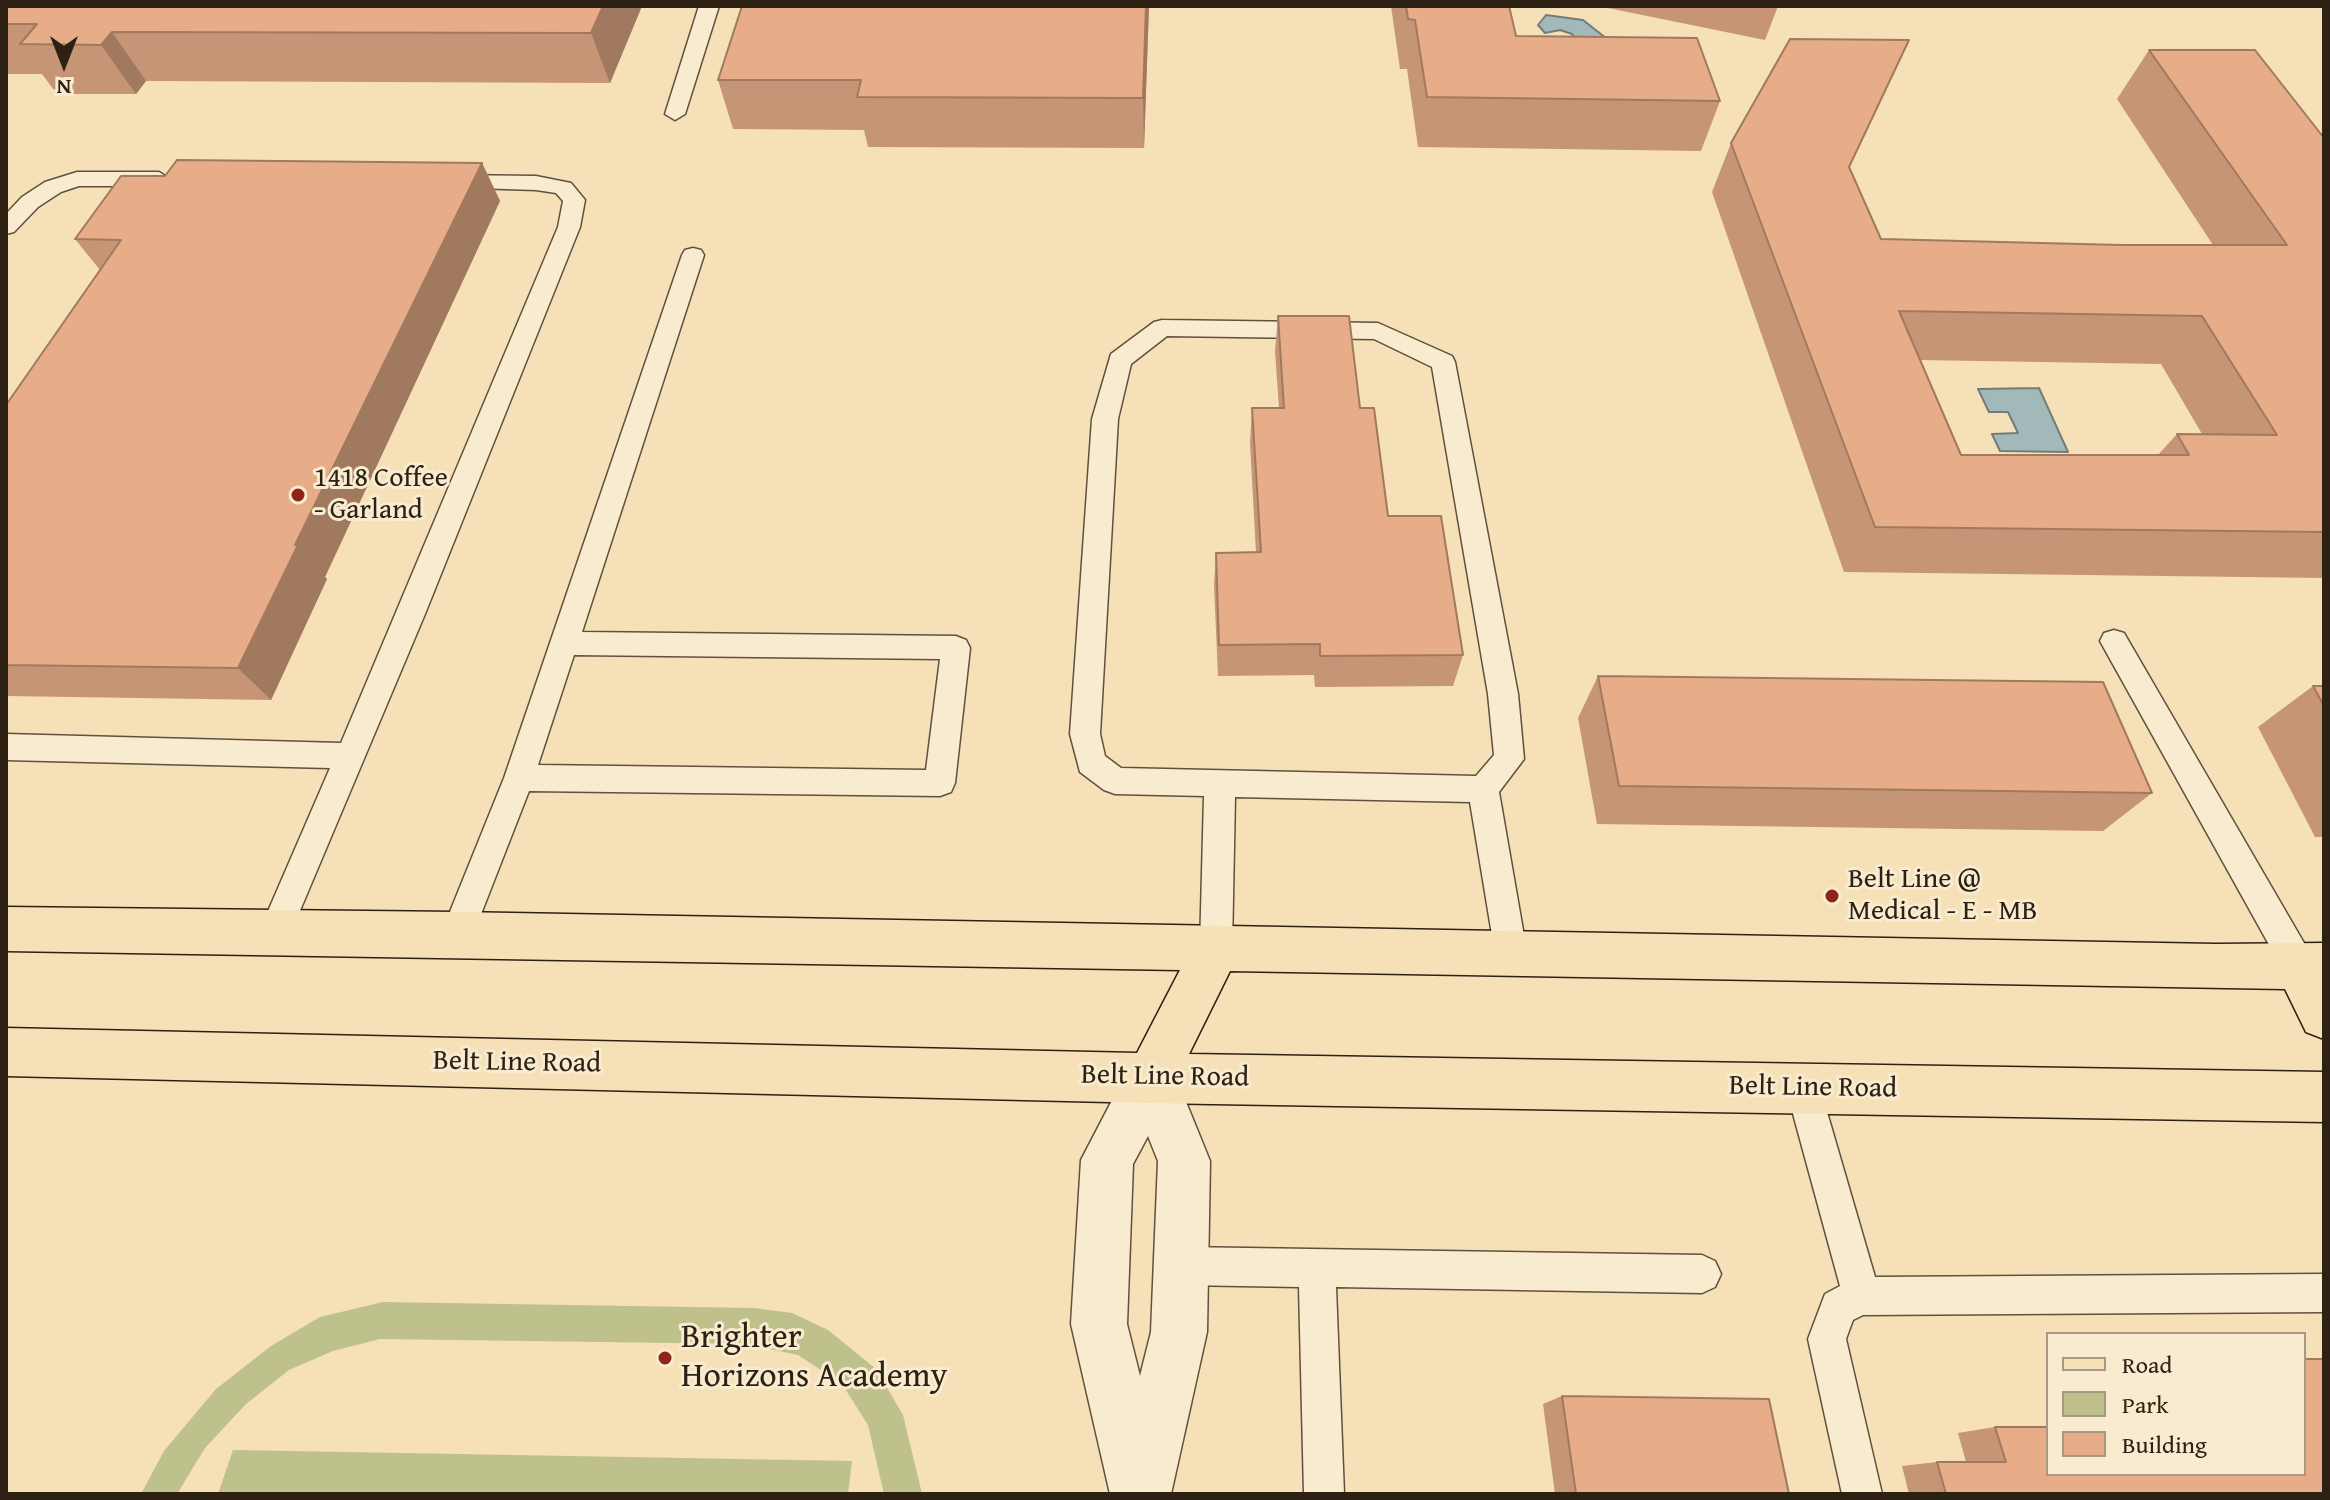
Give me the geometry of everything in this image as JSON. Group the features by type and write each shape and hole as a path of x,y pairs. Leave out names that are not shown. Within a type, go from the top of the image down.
{"main road":[{"path":"6,929 2312,966 2324,1015"},
{"path":"1151,1078 1216,948"},
{"name":"Belt Line Road","path":"6,1052 1151,1078 2324,1097"}],"street":[{"path":"1141,1494 1179,1332 1182,1266 1184,1161 1151,1078"},
{"path":"1141,1494 1099,1324 1107,1160 1151,1078"}],"lane":[{"path":"675,114 709,6"},
{"path":"6,227 43,193 77,179 182,178"},
{"path":"275,932 569,227 574,200 563,188 536,183 428,182"},
{"path":"6,193 43,193"},
{"path":"457,934 519,778 693,255"},
{"path":"1162,328 1378,331 1443,362 1506,720 1509,759 1483,789 1220,785 1115,781 1091,763 1085,734 1105,419 1120,360 1162,328"},
{"path":"2114,641 2312,966"},
{"path":"519,778 940,783 956,648 564,643"},
{"path":"6,747 350,756"},
{"path":"1216,948 1220,785"},
{"path":"1483,789 1511,953"},
{"path":"1803,1088 1862,1296"},
{"path":"1182,1266 1702,1274"},
{"path":"1317,1269 1324,1494"},
{"path":"1862,1494 1827,1339 1838,1307 1862,1296 2324,1293"}],"green space":[{"path":"383,1302 754,1308 792,1313 828,1330 876,1369 903,1415 922,1494 884,1494 868,1425 842,1384 798,1355 746,1344 380,1339 333,1351 289,1370 246,1404 205,1448 177,1494 141,1494 164,1451 216,1389 271,1346 320,1317"},
{"path":"233,1450 852,1461 848,1494 218,1494"}],"water":[{"path":"1546,15 1583,20 1616,46 1577,41 1572,34 1560,30 1545,33 1538,25"},
{"path":"2039,388 2068,452 2000,451 1992,434 2018,433 2008,412 1989,412 1978,389"}],"building":[{"path":"6,6 603,6 591,33 112,32 101,45 20,44 37,24 6,24"},
{"path":"742,6 1146,6 1143,98 857,97 861,80 718,80"},
{"path":"1406,6 1509,6 1516,36 1697,38 1720,101 1427,97 1415,20 1408,19"},
{"path":"1790,39 1909,40 1849,167 1881,239 2121,245 2287,245 2149,50 2255,50 2324,138 2324,532 1875,527 1731,143","holes":["1899,311 2202,316 2277,435 2177,434 2189,455 1961,455"]},
{"path":"177,160 482,163 238,668 6,665 6,405 121,240 75,239 121,176 165,176"},
{"path":"1278,316 1349,316 1360,408 1374,408 1388,516 1441,516 1463,655 1320,656 1320,644 1219,645 1216,553 1261,552 1252,408 1284,408"},
{"path":"1598,676 2103,682 2152,793 1619,786"},
{"path":"2313,686 2324,686 2324,706"},
{"path":"2306,1359 2324,1359 2324,1494 1946,1494 1937,1462 2006,1462 1995,1427 2046,1427 2046,1476 2306,1476"},
{"path":"1562,1396 1769,1399 1789,1494 1576,1494"}],"place":[{"name":"1418 Coffee - Garland","path":"298,495"},
{"name":"Belt Line @ Medical - E - MB","path":"1832,896"},
{"name":"Brighter Horizons Academy","path":"665,1358"}]}
